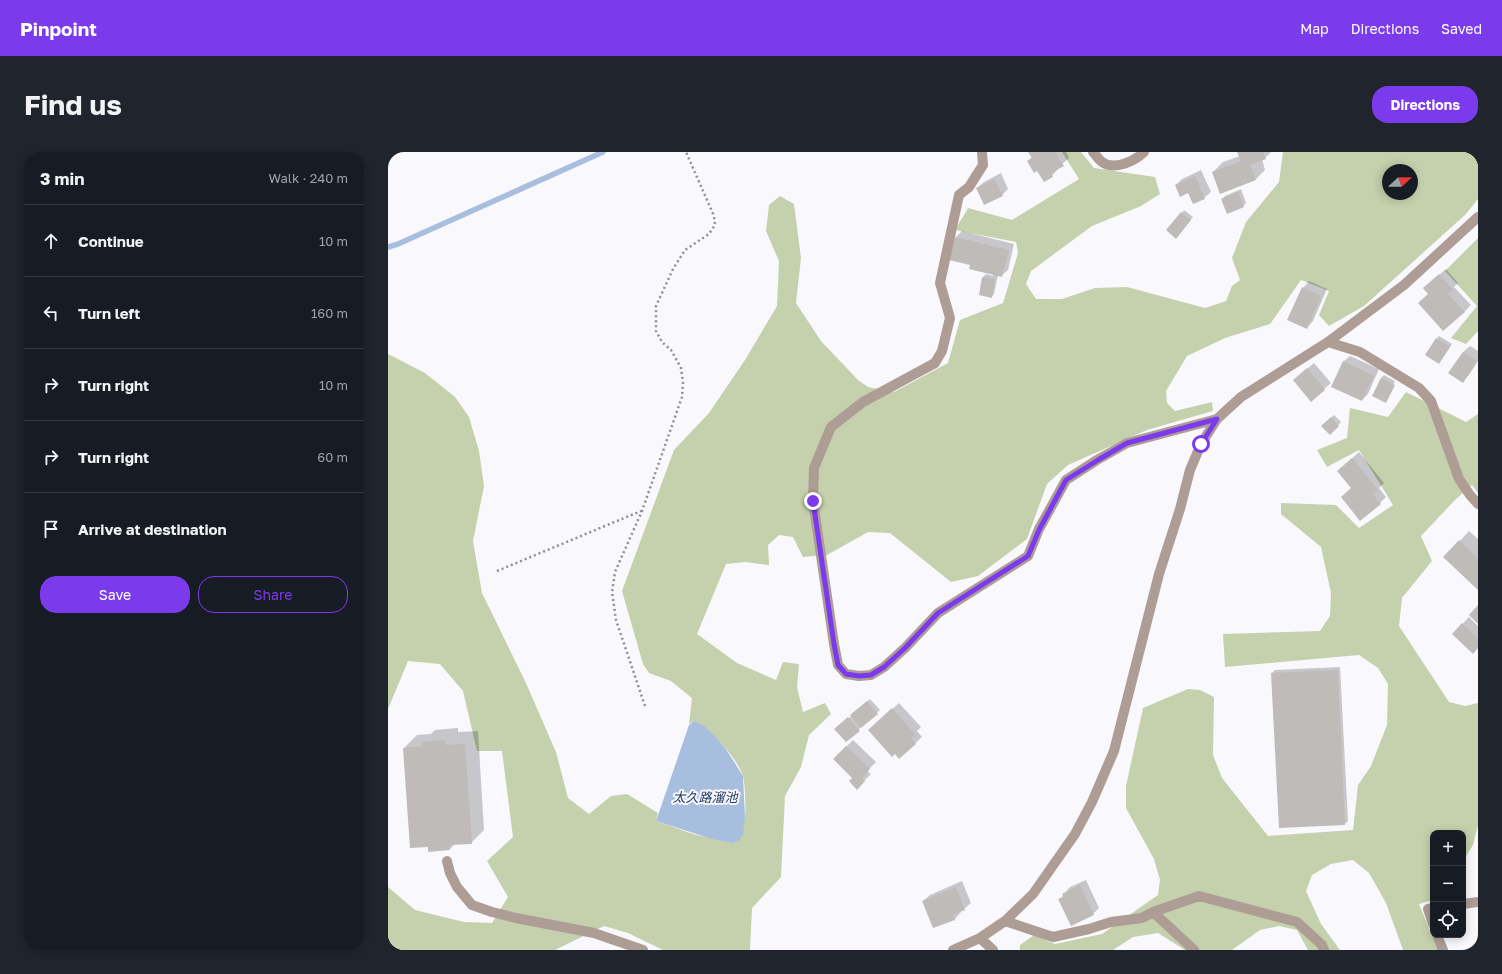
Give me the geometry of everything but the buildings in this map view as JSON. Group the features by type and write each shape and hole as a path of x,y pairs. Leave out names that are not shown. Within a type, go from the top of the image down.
{"street":[{"path":"982,152 983,165 969,187 959,195 940,282 950,318 942,351 935,363 863,402 831,427 814,468 813,501 838,665 846,674 859,676 871,675 884,667 905,648 938,613 1028,556 1043,523 1066,480 1127,443 1217,419"},
{"path":"1093,152 1102,163 1112,165 1126,163 1138,158 1144,152"},
{"path":"953,950 980,938 1005,921 1033,894 1075,834 1092,802 1114,751 1159,574 1180,509 1190,470 1201,444 1217,419 1241,397 1328,342 1404,285 1478,218"},
{"path":"1328,342 1360,352 1419,388 1431,400 1459,479 1478,504"},
{"path":"447,861 450,873 457,887 472,905 516,918 594,933 643,950"},
{"path":"1005,921 1053,937 1089,929 1111,922 1142,918 1153,912 1199,896 1297,922 1322,945 1324,950"},
{"path":"1466,904 1478,902"},
{"path":"1153,912 1194,950"},
{"path":"980,938 993,950"},
{"path":"1438,938 1443,950"}],"path":[{"path":"645,706 616,620 612,592 615,572 642,511 682,397 683,382 681,368 671,350 662,342 656,331 656,306 674,268 685,250 709,234 715,225 714,216 686,152"},
{"path":"497,572 642,511"}],"green space":[{"path":"1062,152 1081,152 1094,168 1155,177 1160,194 1141,206 1092,226 1031,271 1026,284 1036,299 1062,299 1095,288 1127,287 1205,308 1226,301 1232,286 1240,280 1232,258 1246,222 1279,182 1283,152 1478,152 1478,199 1465,215 1364,306 1329,326 1319,315 1329,291 1301,280 1270,324 1225,338 1187,356 1166,391 1167,403 1175,411 1212,402 1213,411 1147,430 1068,465 1047,484 1027,539 978,576 951,582 890,533 868,532 827,555 803,557 793,537 779,535 768,545 769,565 745,562 726,564 697,634 737,663 776,680 783,662 799,664 797,687 803,712 825,703 831,714 809,735 801,767 785,796 781,877 752,908 750,950 663,950 628,933 604,926 555,950 388,950 388,887 415,910 464,922 492,923 508,897 487,861 513,837 502,751 477,751 463,691 440,664 408,661 388,709 388,354 425,373 455,397 469,417 479,451 484,486 473,541 482,593 525,681 556,752 568,798 589,814 611,796 627,794 658,813 656,821 693,834 732,843 745,816 744,784 740,769 730,753 709,731 695,721 689,724 692,698 671,681 649,673 643,664 622,591 674,450 709,413 745,360 777,306 779,261 766,231 769,205 780,196 794,204 801,258 796,303 821,341 858,380 868,387 894,392 948,363 960,320 1003,303 1018,253 1016,242 955,230 968,208 1012,220 1079,179"},
{"path":"1478,238 1478,331 1466,344 1451,338 1477,306 1445,271"},
{"path":"1406,392 1466,422 1478,414 1478,493 1472,485 1455,500 1421,536 1432,561 1402,598 1399,626 1449,702 1465,706 1478,703 1478,825 1473,845 1466,856 1466,830 1430,830 1430,901 1419,904 1430,931 1430,938 1433,938 1438,950 1403,950 1386,903 1369,873 1353,860 1331,864 1312,875 1306,891 1321,924 1340,950 1308,950 1297,930 1279,926 1260,930 1232,950 1185,950 1158,933 1133,937 1113,950 1020,950 1020,945 1034,935 1055,944 1102,934 1158,895 1160,880 1154,859 1126,808 1126,786 1143,708 1188,689 1200,690 1214,697 1213,755 1222,778 1268,836 1353,830 1358,785 1371,766 1387,725 1388,684 1378,668 1359,655 1225,667 1223,634 1320,631 1330,616 1331,593 1321,547 1281,514 1281,503 1336,505 1359,528 1393,505 1359,450 1327,467 1317,450 1347,438 1350,408 1388,417"}],"water":[{"name":"太久路溜池","path":"695,721 704,726 715,736 726,749 743,776 745,817 743,835 739,841 732,843 712,839 656,821 689,725"}],"waterway":[{"path":"388,247 398,244 603,152"}],"route":[{"path":"813,501 838,665 846,674 859,676 871,675 884,667 905,648 938,613 1028,556 1056,496 1066,480 1127,443 1217,419 1201,444"}]}
